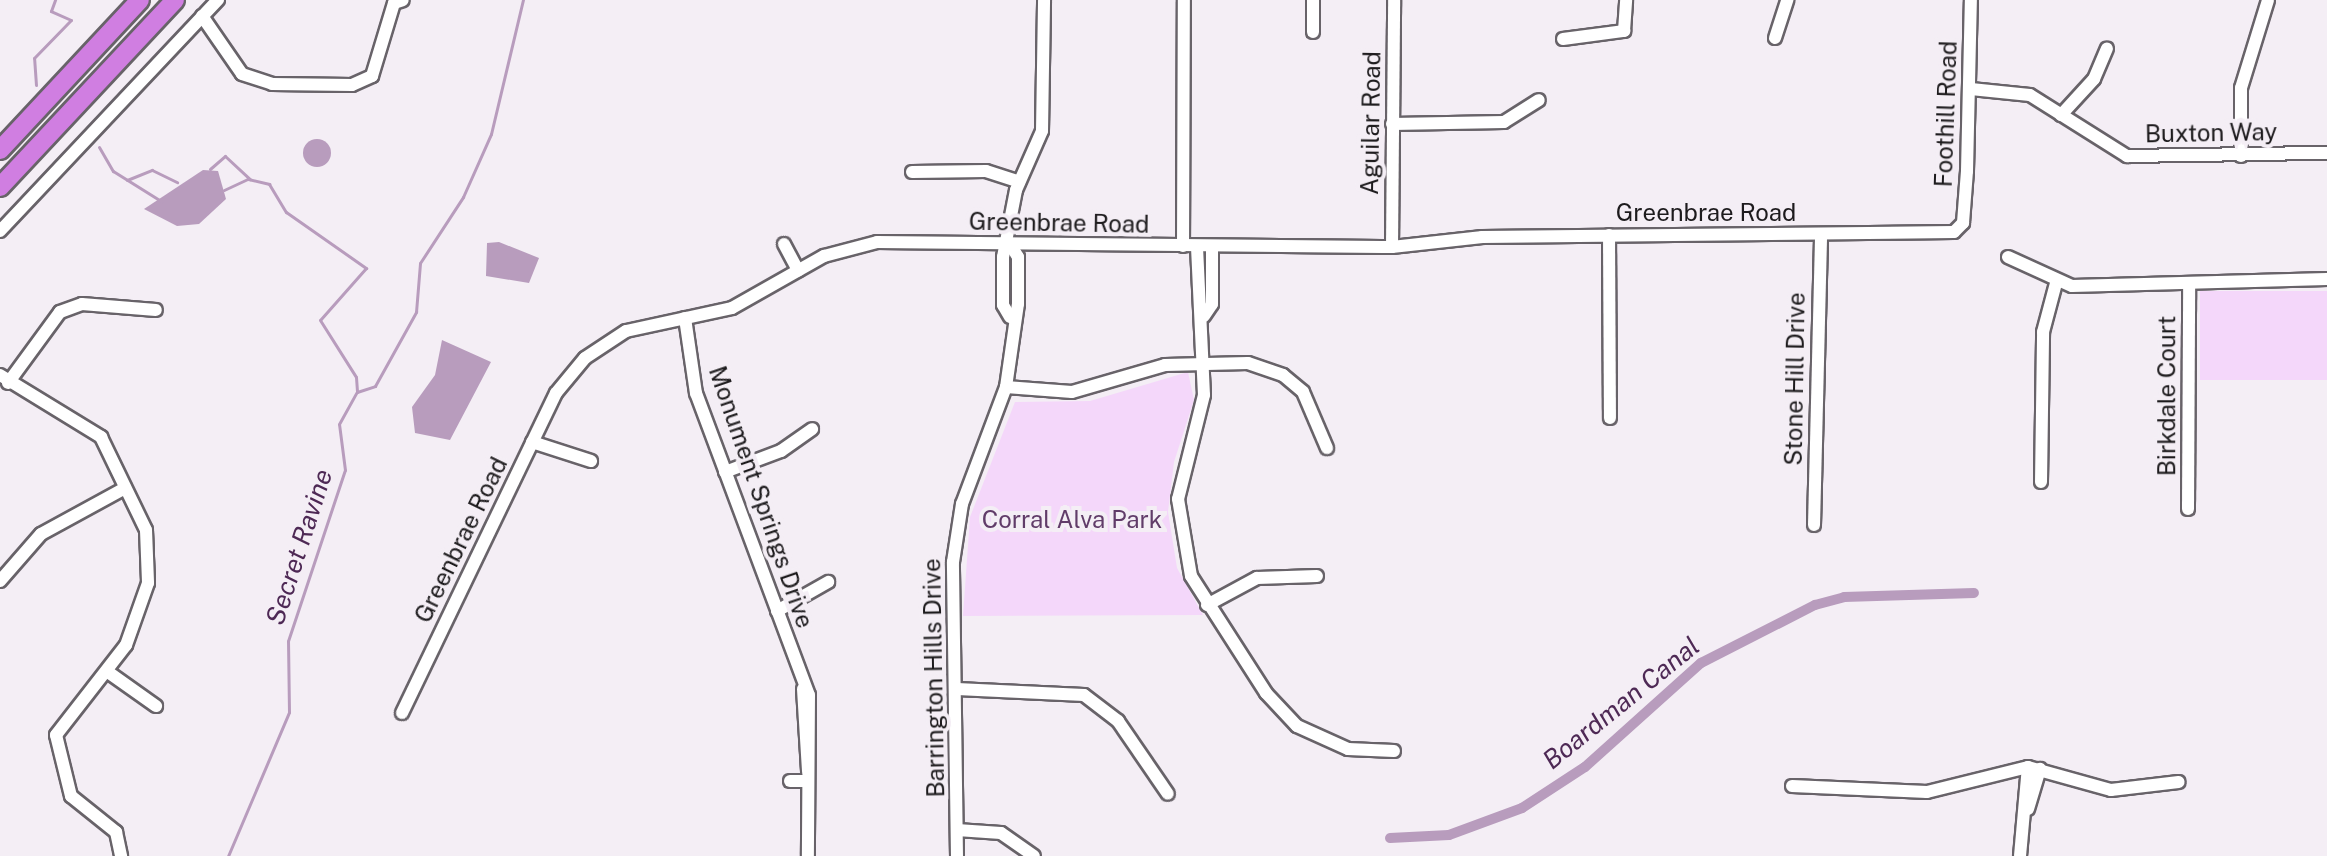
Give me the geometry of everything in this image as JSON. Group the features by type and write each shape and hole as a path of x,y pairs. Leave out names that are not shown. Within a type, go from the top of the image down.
{"highway":[{"path":"0,150 140,0"},
{"path":"0,187 175,0"}],"street":[{"path":"0,231 218,0"},
{"path":"202,16 242,74 272,84 352,85 372,76 394,3 403,0"},
{"name":"Barrington Hills Drive","path":"957,856 956,533 1006,387 1010,317 1003,273 1019,182 1042,131 1044,0"},
{"path":"1184,0 1190,246 1197,304 1204,316 1205,362 1202,411 1178,499 1186,559 1207,605 1297,726 1348,749 1394,751"},
{"path":"1313,0 1313,32"},
{"name":"Aguilar Road","path":"1392,247 1394,0"},
{"path":"1563,39 1624,31 1626,0"},
{"path":"1775,38 1787,0"},
{"name":"Foothill Road","path":"1960,229 1971,89 1971,0"},
{"path":"2241,156 2241,88 2268,0"},
{"path":"2061,115 2094,79 2107,49"},
{"name":"Buxton Way","path":"1971,89 2020,92 2127,156 2327,153"},
{"path":"1392,124 1504,122 1539,100"},
{"path":"912,172 986,171 1019,182"},
{"name":"Greenbrae Road","path":"402,713 562,384 594,351 637,327 732,308 798,270 868,243 1392,247 1609,235 1821,234 1960,229"},
{"name":"Stone Hill Drive","path":"1814,525 1821,234"},
{"path":"1609,235 1610,418"},
{"path":"784,244 798,270"},
{"path":"1204,316 1212,304 1212,247"},
{"path":"2008,257 2056,283 2189,284 2327,279"},
{"path":"2041,482 2043,332 2056,283"},
{"name":"Birkdale Court","path":"2188,509 2189,284"},
{"path":"121,856 116,832 71,796 56,735 108,672 148,583 146,530 101,437 4,379 60,312 82,304 156,310"},
{"name":"Monument Springs Drive","path":"685,318 696,393 777,611 812,724 808,776 808,856"},
{"path":"1006,387 1085,391 1165,365 1205,362 1261,366 1293,382 1320,416 1327,448"},
{"path":"725,472 793,445 812,429"},
{"path":"532,442 591,461"},
{"path":"0,581 41,534 125,488"},
{"path":"1207,605 1257,578 1317,576"},
{"path":"777,611 828,582"},
{"path":"108,672 156,706"},
{"path":"957,689 1062,689 1094,700 1118,721 1168,794"},
{"path":"2020,856 2034,768"},
{"path":"1792,786 1927,792 2034,768 2111,790 2179,782"},
{"path":"790,781 808,776"},
{"path":"957,830 1001,833 1034,856"}],"green space":[{"path":"2200,291 2327,291 2327,380 2200,380"},
{"name":"Corral Alva Park","path":"1188,372 1194,400 1174,462 1168,512 1177,568 1203,615 963,616 970,517 1015,402 1090,401"}],"shaded area":[{"path":"317,139 327,143 331,153 327,163 317,167 307,163 303,153 307,143"},
{"path":"203,170 218,171 226,199 199,224 177,226 144,209"},
{"path":"499,242 539,258 529,283 486,276 487,243"},
{"path":"442,340 491,362 450,440 415,433 412,407 435,375"}],"waterway":[{"path":"36,85 34,58 71,20 51,11 55,0"},
{"name":"Secret Ravine","path":"228,856 289,712 288,641 345,470 339,424 357,392 375,386 416,312 420,263 463,197 491,134 523,0"},
{"path":"99,147 113,171 161,201"},
{"path":"210,169 225,156 250,179"},
{"path":"127,180 152,170 177,182"},
{"path":"224,190 248,179 269,184 286,212 366,268 320,320 356,377 357,392"},
{"name":"Boardman Canal","path":"1390,838 1449,835 1522,808 1585,767 1701,663 1815,605 1844,597 1974,593"}]}
